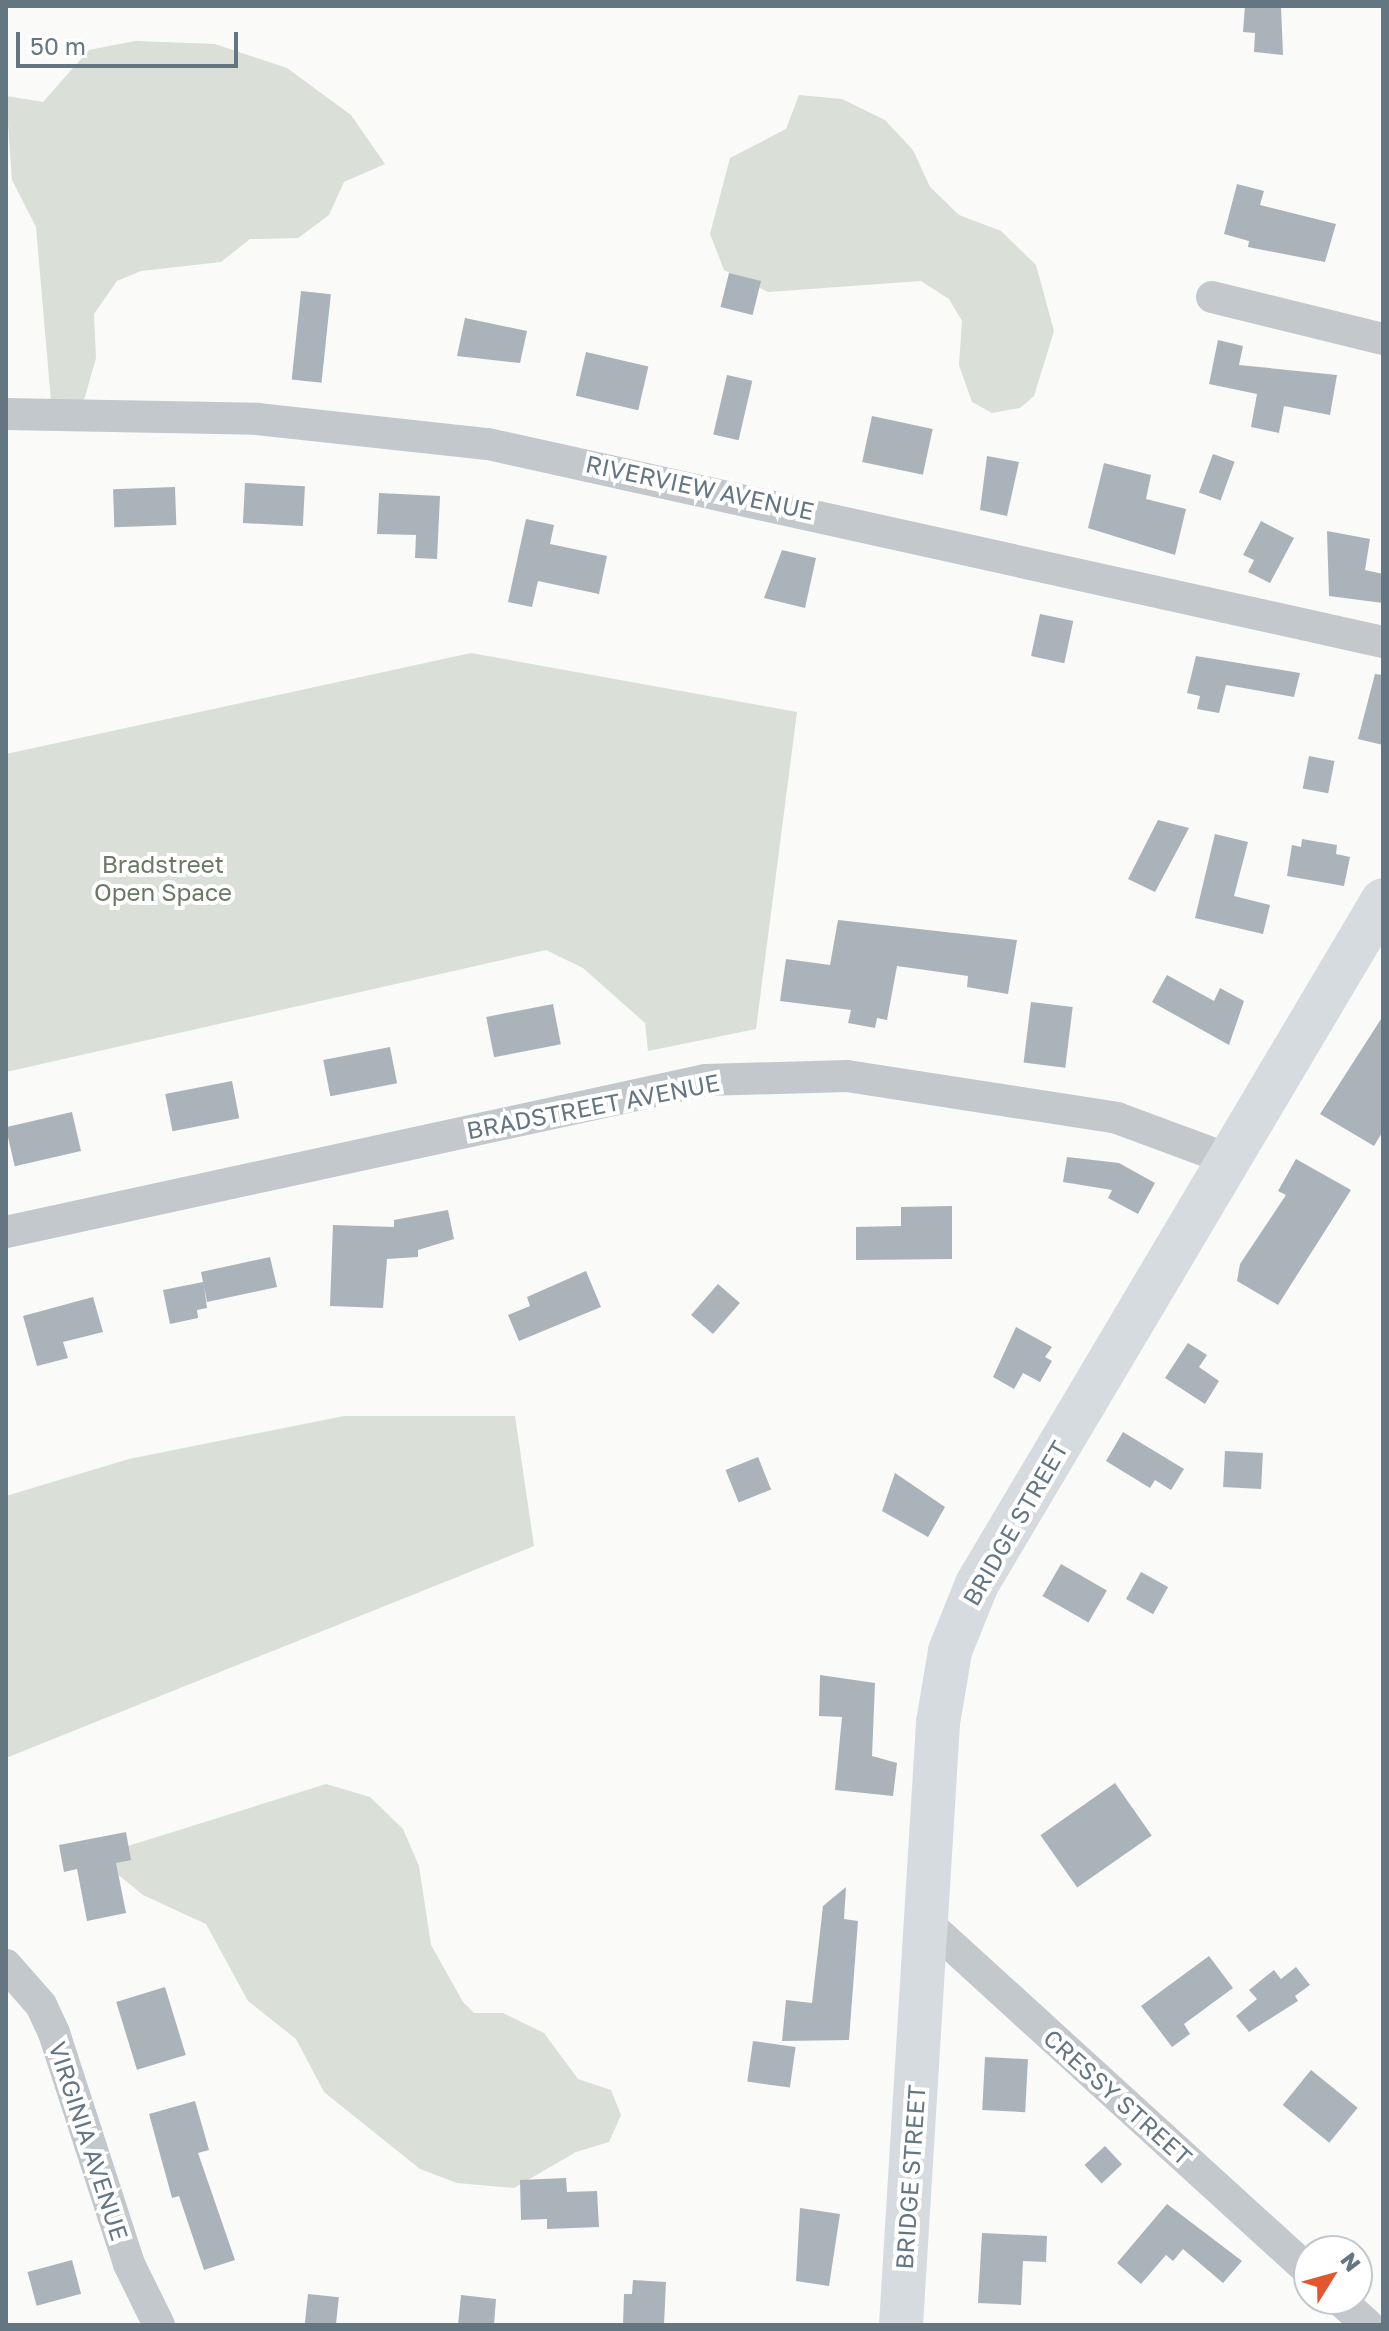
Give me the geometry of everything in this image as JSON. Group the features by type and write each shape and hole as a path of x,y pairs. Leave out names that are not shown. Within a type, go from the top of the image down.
{"main road":[{"name":"BRIDGE STREET","path":"901,2325 939,1711 963,1616 1228,1159 1383,900"}],"street":[{"path":"1212,297 1383,339"},
{"name":"RIVERVIEW AVENUE","path":"6,414 257,419 488,444 1383,642"},
{"name":"BRADSTREET AVENUE","path":"6,1232 705,1080 847,1076 1117,1118 1228,1159"},
{"name":"CRESSY STREET","path":"926,1922 1293,2256"},
{"name":"VIRGINIA AVENUE","path":"6,1965 41,2005 54,2033 129,2264 159,2325"}],"green space":[{"path":"135,41 215,44 287,68 351,115 385,164 344,182 329,215 298,238 250,239 221,262 141,271 117,281 94,314 96,358 82,407 51,401 36,227 12,180 6,96 43,102 89,50"},
{"path":"799,95 842,99 885,120 913,150 930,187 959,215 1001,231 1036,265 1054,331 1034,396 1020,408 992,413 972,402 959,365 962,321 949,299 921,281 768,292 724,270 710,234 730,158 786,129"},
{"name":"Bradstreet Open Space","path":"471,653 797,712 756,1029 648,1051 645,1023 583,968 546,950 6,1072 6,754"},
{"path":"344,1416 515,1416 534,1546 6,1758 6,1496 129,1459"},
{"path":"326,1784 370,1797 403,1829 419,1866 431,1945 463,2002 474,2013 503,2013 544,2033 578,2079 611,2090 621,2115 609,2142 576,2152 514,2188 457,2183 420,2169 324,2092 296,2039 248,2001 206,1924 143,1895 110,1868 128,1846"}],"building":[{"path":"1245,6 1281,6 1283,55 1254,52 1255,33 1243,32"},
{"path":"1237,184 1264,191 1260,205 1336,224 1325,262 1248,247 1249,241 1224,234"},
{"path":"729,273 761,281 753,315 721,307"},
{"path":"301,291 331,294 322,383 292,380"},
{"path":"465,318 527,331 520,363 457,356"},
{"path":"1218,340 1243,346 1239,365 1337,375 1330,415 1284,406 1279,433 1251,427 1257,394 1209,384"},
{"path":"586,352 648,366 638,410 576,396"},
{"path":"727,375 752,381 739,440 713,434"},
{"path":"872,416 933,429 923,475 862,462"},
{"path":"1213,454 1235,462 1221,500 1199,493"},
{"path":"987,456 1019,462 1007,516 980,510"},
{"path":"1104,463 1151,475 1146,499 1186,509 1175,555 1088,528"},
{"path":"245,483 305,486 303,526 243,523"},
{"path":"175,487 176,525 114,527 113,489"},
{"path":"379,493 440,496 437,559 415,558 416,535 377,534"},
{"path":"526,519 554,525 550,544 607,556 599,594 538,581 532,607 508,602"},
{"path":"1261,521 1294,538 1270,583 1248,572 1254,560 1243,555"},
{"path":"1327,531 1370,539 1365,570 1383,574 1383,603 1329,596"},
{"path":"782,550 816,558 805,608 764,598"},
{"path":"1040,614 1073,621 1064,663 1031,656"},
{"path":"1196,656 1300,673 1294,697 1226,685 1219,713 1197,709 1200,696 1187,693"},
{"path":"1375,674 1383,675 1383,745 1358,739"},
{"path":"1309,756 1335,761 1328,793 1303,788"},
{"path":"1158,820 1189,828 1155,892 1128,879"},
{"path":"1215,834 1248,842 1234,896 1270,905 1263,934 1195,918"},
{"path":"1302,839 1337,845 1336,854 1350,857 1344,886 1287,876 1292,845 1301,847"},
{"path":"838,920 1017,940 1008,994 967,987 968,976 897,966 887,1020 877,1018 875,1028 848,1023 851,1010 780,1001 786,959 830,965"},
{"path":"1167,975 1214,1001 1220,988 1244,1001 1229,1045 1152,1002"},
{"path":"1031,1002 1073,1007 1065,1068 1024,1063"},
{"path":"553,1004 561,1044 494,1057 486,1017"},
{"path":"1383,1016 1383,1131 1374,1146 1320,1114"},
{"path":"390,1047 397,1083 330,1096 323,1060"},
{"path":"232,1081 239,1118 173,1131 165,1094"},
{"path":"72,1112 81,1151 15,1166 6,1127"},
{"path":"1067,1157 1119,1163 1155,1183 1138,1214 1108,1198 1112,1190 1063,1182"},
{"path":"1296,1159 1351,1190 1278,1305 1237,1281 1240,1264 1286,1195 1278,1191"},
{"path":"952,1206 952,1259 856,1260 856,1227 901,1226 901,1207"},
{"path":"448,1210 454,1239 418,1250 418,1257 387,1259 383,1308 330,1306 333,1225 394,1227 394,1220"},
{"path":"270,1257 277,1287 207,1302 204,1286 207,1308 197,1310 198,1318 170,1324 163,1290 203,1282 201,1272"},
{"path":"586,1271 601,1307 519,1341 508,1315 530,1306 527,1297"},
{"path":"718,1284 740,1303 713,1334 691,1315"},
{"path":"93,1297 103,1332 63,1342 68,1358 37,1366 23,1316"},
{"path":"1016,1327 1052,1347 1045,1357 1052,1361 1040,1382 1023,1373 1014,1389 993,1377"},
{"path":"1188,1343 1207,1355 1199,1367 1219,1381 1205,1404 1165,1378"},
{"path":"1123,1432 1184,1469 1171,1490 1155,1480 1150,1488 1106,1461"},
{"path":"1225,1451 1263,1453 1261,1489 1223,1487"},
{"path":"758,1457 771,1489 739,1503 726,1470"},
{"path":"895,1473 945,1507 928,1537 882,1511"},
{"path":"1061,1564 1107,1590 1088,1623 1042,1596"},
{"path":"1141,1572 1168,1587 1153,1614 1126,1599"},
{"path":"820,1675 875,1683 872,1756 897,1763 893,1796 835,1790 842,1717 819,1716"},
{"path":"1115,1783 1152,1835 1077,1888 1040,1835"},
{"path":"126,1832 131,1860 116,1863 126,1913 87,1921 77,1869 64,1872 59,1845"},
{"path":"846,1887 844,1919 858,1921 849,2040 782,2041 786,2000 812,2003 823,1906"},
{"path":"1209,1956 1233,1988 1184,2024 1190,2034 1172,2047 1141,2006"},
{"path":"1296,1967 1310,1985 1295,1996 1298,2001 1249,2032 1236,2016 1257,1999 1249,1990 1274,1970 1281,1979"},
{"path":"165,1987 186,2055 137,2070 116,2002"},
{"path":"753,2041 796,2047 790,2088 747,2082"},
{"path":"985,2057 1028,2059 1025,2112 982,2110"},
{"path":"1311,2070 1358,2108 1329,2143 1283,2105"},
{"path":"195,2101 209,2150 198,2153 235,2260 204,2270 179,2196 172,2198 149,2114"},
{"path":"1105,2146 1122,2164 1102,2183 1085,2165"},
{"path":"566,2178 567,2192 597,2191 599,2227 547,2229 547,2219 521,2220 520,2180"},
{"path":"1167,2204 1242,2261 1223,2283 1183,2249 1173,2261 1166,2255 1141,2284 1117,2263"},
{"path":"800,2208 840,2214 829,2286 796,2281"},
{"path":"982,2233 1047,2236 1046,2262 1023,2261 1021,2305 978,2303"},
{"path":"72,2260 81,2294 37,2306 28,2272"},
{"path":"633,2280 666,2282 664,2325 623,2325 624,2294 632,2294"},
{"path":"308,2294 339,2297 336,2325 305,2325"},
{"path":"461,2295 496,2299 494,2325 458,2325"}]}
